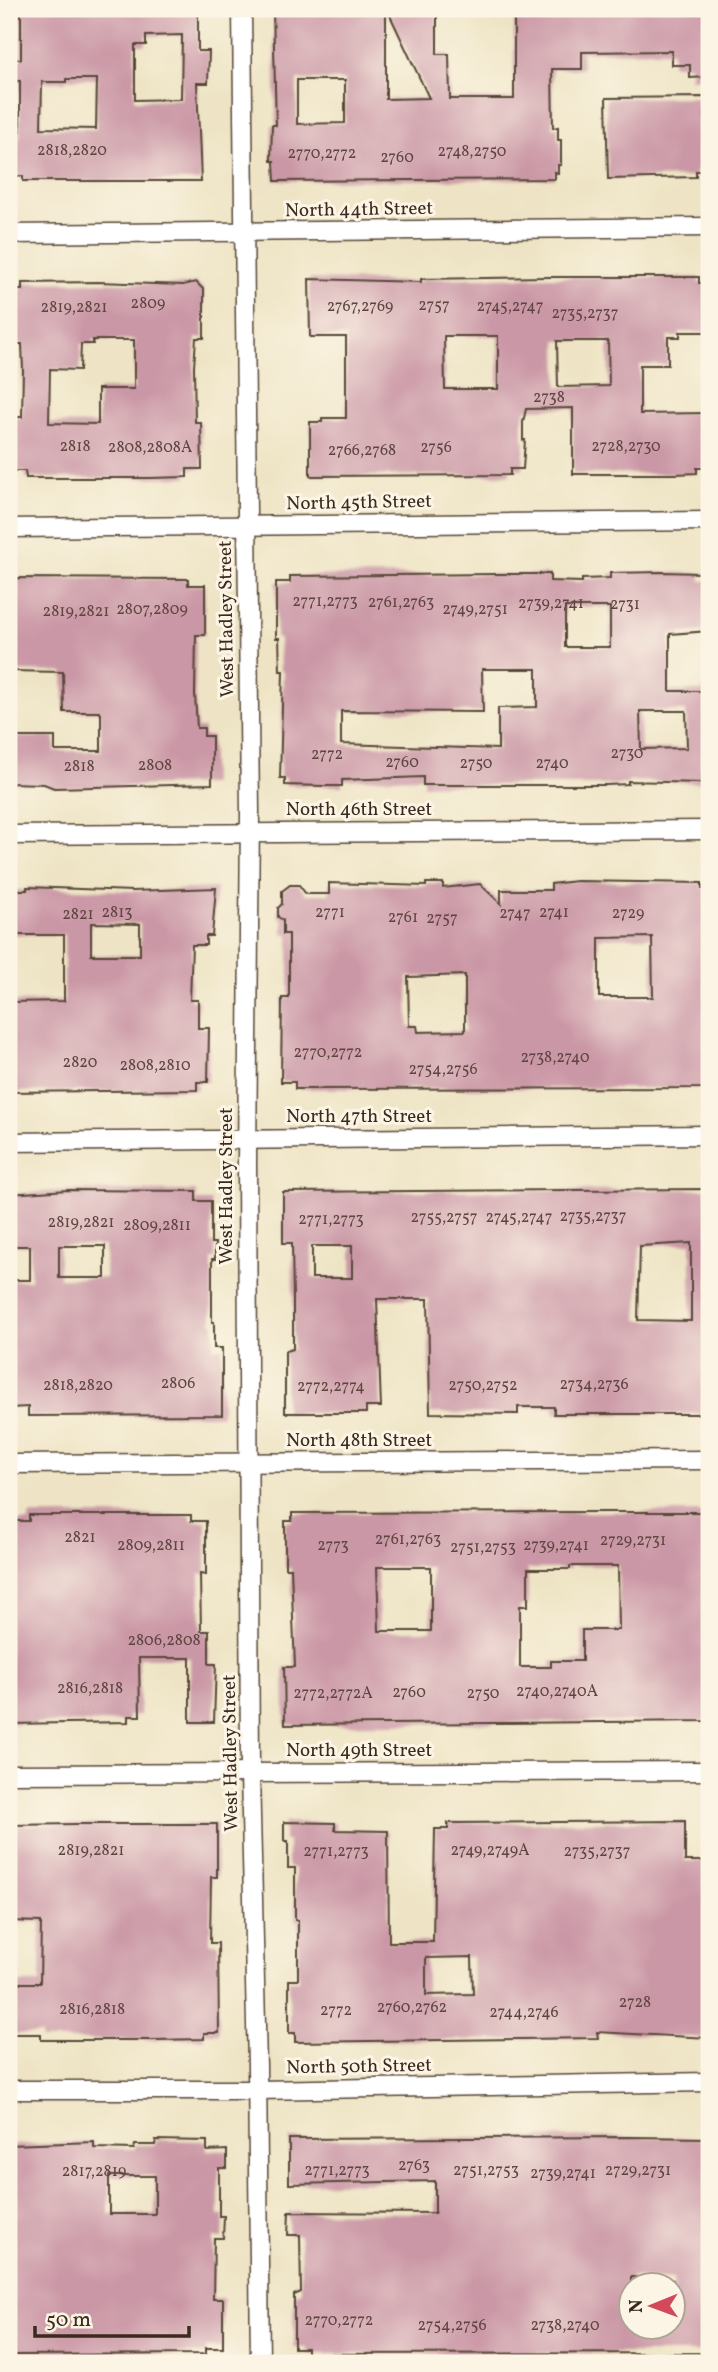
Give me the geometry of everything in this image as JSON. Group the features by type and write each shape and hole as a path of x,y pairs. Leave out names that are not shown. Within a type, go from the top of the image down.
{"street":[{"name":"West Hadley Street","path":"242,9 250,832 247,1139 250,1773 260,2363"},
{"name":"North 44th Street","path":"9,234 709,227"},
{"name":"North 45th Street","path":"9,528 709,521"},
{"name":"North 46th Street","path":"9,835 709,830"},
{"name":"North 47th Street","path":"9,1142 709,1136"},
{"name":"North 48th Street","path":"9,1464 709,1460"},
{"name":"North 49th Street","path":"9,1774 709,1771"},
{"name":"North 50th Street","path":"9,2090 257,2090 709,2082"}],"building":[{"path":"21,9 198,9 198,51 209,51 208,83 197,83 201,181 23,181 23,176 9,176 9,137 20,137 20,81 9,81 9,59 21,59","holes":["182,35 181,99 135,100 135,45 146,45 146,36","66,79 97,79 96,129 41,128 42,82 66,82"]},
{"path":"273,9 386,9 386,99 429,98 387,9 437,9 437,54 449,54 450,99 514,99 514,9 709,9 709,77 690,78 690,65 672,65 672,51 582,52 582,69 552,69 553,128 558,127 558,140 561,140 561,165 558,165 558,173 555,172 555,179 275,181 274,161 271,161 272,125 276,125","holes":["297,80 345,80 345,123 297,124"]},
{"path":"705,97 705,123 709,124 709,171 696,171 696,177 608,179 606,98"},
{"path":"699,277 699,283 709,283 709,332 680,332 680,337 668,337 668,365 640,365 640,414 704,413 704,417 709,417 709,468 697,468 697,473 675,474 573,474 573,408 526,409 523,422 523,469 510,469 510,475 310,476 310,422 322,422 322,418 346,418 346,337 310,337 309,279 421,282 421,279","holes":["444,336 498,336 498,389 445,389","557,341 608,341 609,386 558,387"]},
{"path":"196,282 204,290 204,338 196,338 194,367 195,422 201,422 202,469 187,469 187,477 150,478 26,478 25,471 9,471 9,417 22,417 23,370 22,344 9,344 9,290 22,290 22,283 183,285","holes":["93,340 134,340 134,389 98,389 98,424 49,423 50,369 80,370 81,344 93,344"]},
{"path":"610,573 701,573 701,581 709,581 709,631 670,634 670,691 709,691 709,775 702,775 702,783 628,781 628,784 606,785 423,785 423,777 342,780 342,786 324,786 285,785 285,778 280,778 283,671 280,671 279,638 276,638 276,582 290,582 290,576 550,574 550,581 582,582 582,579 610,578","holes":["565,607 610,607 610,647 565,647","482,669 537,669 537,707 498,708 498,749 341,744 341,711 483,712","640,711 686,711 687,748 641,749"]},
{"path":"9,578 188,579 188,585 205,585 205,635 196,635 195,694 197,728 204,728 204,736 212,736 212,784 54,788 44,784 9,783 9,737 55,737 55,751 101,751 101,714 64,712 63,672 9,671"},
{"path":"576,881 702,883 702,889 709,889 709,936 704,936 705,995 709,995 709,1088 295,1089 295,1082 281,1082 282,998 289,998 289,934 283,934 283,920 278,917 278,908 282,904 282,891 290,885 299,885 306,894 329,894 329,883 426,886 426,883 443,883 443,888 480,884 501,904 501,890 551,890 551,884","holes":["652,937 653,997 599,997 599,938","465,975 465,1031 418,1032 417,1026 409,1026 408,977"]},
{"path":"27,887 133,891 216,888 212,936 206,936 206,945 192,945 190,1000 198,1000 198,1028 209,1028 208,1082 197,1082 197,1090 9,1092 9,1002 64,1001 64,935 9,935 9,890 27,890","holes":["91,923 140,924 140,955 91,955"]},
{"path":"706,1189 706,1195 709,1195 709,1414 554,1414 554,1407 518,1407 518,1414 430,1413 428,1299 377,1299 381,1407 366,1407 366,1413 285,1413 285,1351 293,1349 293,1299 292,1243 283,1243 283,1192","holes":["691,1243 691,1321 638,1320 640,1246","312,1246 352,1246 352,1278 312,1278"]},
{"path":"68,1190 196,1191 196,1201 211,1201 211,1243 215,1243 215,1259 212,1259 212,1322 214,1348 222,1348 222,1415 28,1416 28,1407 9,1408 9,1280 30,1280 30,1246 9,1246 9,1194","holes":["59,1246 105,1246 105,1278 59,1278"]},
{"path":"709,1512 707,1721 285,1725 284,1667 295,1667 291,1568 285,1568 285,1521 292,1521 292,1513","holes":["570,1566 618,1566 619,1630 582,1630 582,1661 551,1661 551,1667 520,1667 520,1606 528,1606 528,1569 570,1569","377,1567 431,1567 431,1631 379,1631"]},
{"path":"29,1515 191,1515 191,1521 206,1521 206,1575 200,1574 201,1631 209,1631 209,1664 216,1664 214,1722 190,1722 190,1658 139,1658 140,1716 128,1716 128,1722 9,1724 9,1521 29,1521"},
{"path":"685,1821 685,1861 709,1861 709,2038 597,2032 598,2038 295,2042 295,2033 289,2033 289,1980 298,1980 298,1920 295,1920 295,1868 288,1868 288,1841 284,1841 284,1822 335,1823 335,1830 388,1831 389,1942 433,1942 435,1829 448,1829 448,1823","holes":["472,1957 473,1994 426,1995 426,1958"]},
{"path":"217,1824 217,1877 211,1877 210,1943 218,1943 219,2033 204,2033 204,2039 155,2040 41,2040 41,2034 9,2034 9,1983 40,1983 41,1922 9,1921 9,1825"},
{"path":"709,2138 709,2353 307,2354 307,2348 294,2348 294,2295 301,2292 300,2235 288,2235 289,2212 435,2213 435,2181 289,2184 289,2139"},
{"path":"156,2140 207,2141 207,2151 227,2150 227,2168 219,2168 219,2216 224,2216 223,2238 214,2238 213,2299 223,2299 223,2348 206,2348 206,2354 9,2355 9,2145 94,2142 94,2148 134,2149 135,2145 155,2145","holes":["109,2176 155,2176 155,2214 109,2214"]}]}
